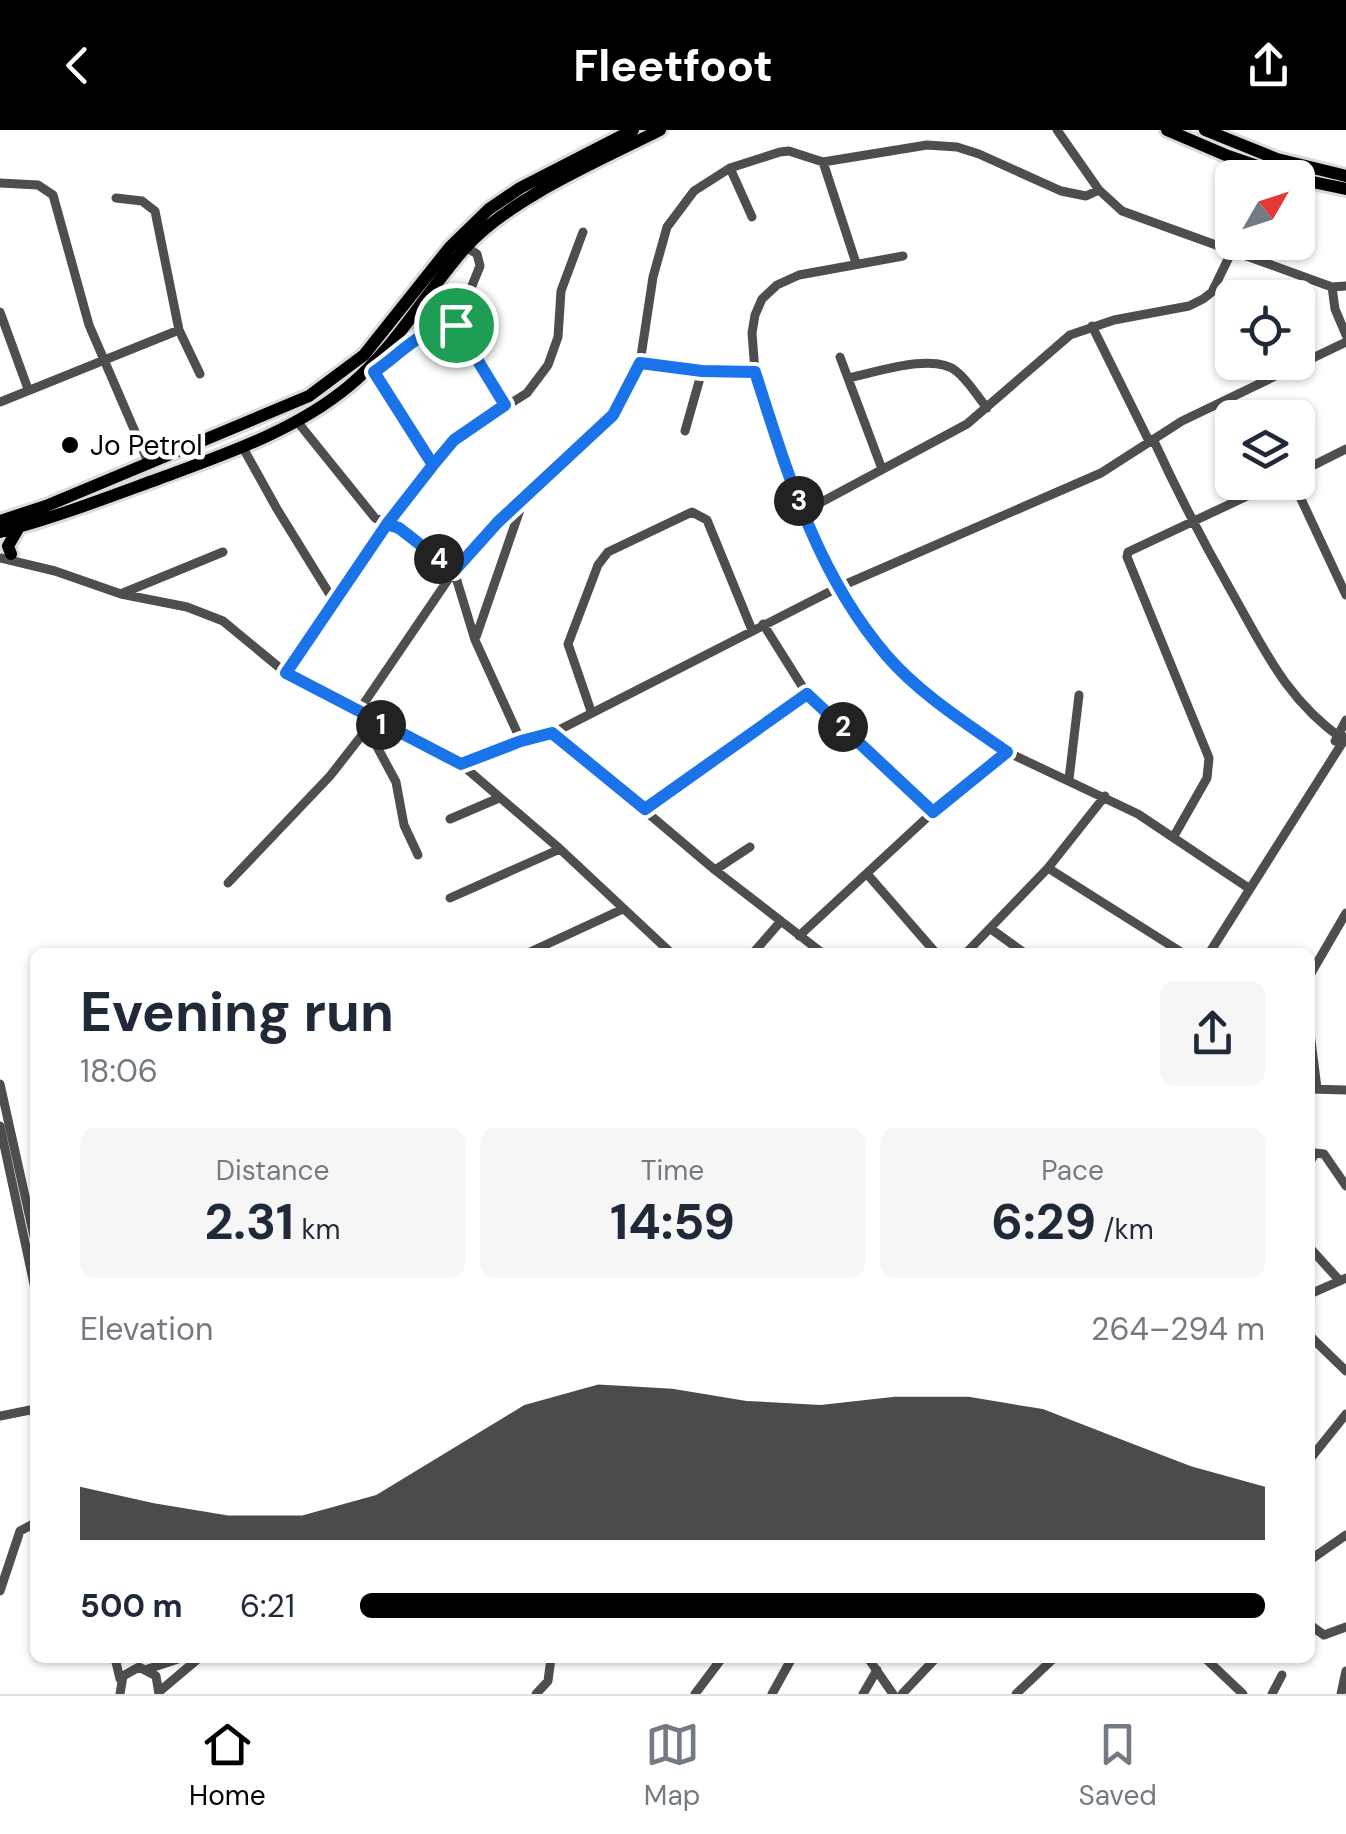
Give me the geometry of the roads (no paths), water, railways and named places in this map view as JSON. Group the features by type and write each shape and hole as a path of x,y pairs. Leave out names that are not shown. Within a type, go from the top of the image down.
{"highway":[{"path":"0,519 46,506 149,464 290,405 328,384 364,355 450,247 489,209 520,188 632,130"},
{"path":"0,532 106,498 242,446 296,420 370,372 466,247 486,227 525,200 660,130"},
{"path":"1167,130 1240,160"},
{"path":"1206,130 1276,159 1346,176"},
{"path":"1315,182 1346,189"},
{"path":"7,556 19,527"}],"street":[{"path":"1061,132 1099,190 1122,212 1215,245"},
{"path":"358,712 454,571 525,496 613,415 640,363 652,277 667,227 694,191 730,168 789,152 823,162 927,145 956,147 1059,191 1086,196 1099,190"},
{"path":"823,162 856,263"},
{"path":"730,168 752,217"},
{"path":"0,183 38,186 54,195 78,295 149,464"},
{"path":"116,198 142,201 155,211 179,330 200,374"},
{"path":"286,673 387,524 454,440 527,393 548,365 558,337 561,290 583,232"},
{"path":"456,325 480,266 477,254 466,247"},
{"path":"904,256 799,275 777,285 762,299 752,333 755,372 803,512 837,588 888,657 936,702 1007,752 1105,796 1174,836 1250,889"},
{"path":"803,512 940,440 987,408 1070,335 1204,299 1212,292 1228,260"},
{"path":"1258,260 1332,286 1346,286"},
{"path":"461,764 552,733 837,588 1086,480 1182,421 1346,338 1335,310 1332,286"},
{"path":"1,322 28,389"},
{"path":"456,325 505,405"},
{"path":"433,465 370,372 436,327 456,325"},
{"path":"1092,326 1192,524 1280,679 1310,713 1342,738"},
{"path":"0,402 179,330"},
{"path":"840,357 882,469"},
{"path":"848,378 930,362 944,364 955,369 987,408"},
{"path":"640,363 702,371 755,372"},
{"path":"685,431 702,371"},
{"path":"296,420 375,518 399,528 454,571 475,640 521,741"},
{"path":"242,446 335,603"},
{"path":"1315,464 1346,449"},
{"path":"475,640 525,496"},
{"path":"1174,836 1208,778 1209,758 1127,557 1134,547 1241,500"},
{"path":"1301,500 1346,595"},
{"path":"591,711 568,644 598,565 608,552 692,512 701,514 707,520 752,630"},
{"path":"121,594 223,552"},
{"path":"7,556 121,594 165,601 223,621 286,673 358,712 370,725 396,782 404,825 418,855"},
{"path":"763,624 807,694 933,812"},
{"path":"645,809 807,694"},
{"path":"1068,779 1079,695"},
{"path":"1213,948 1342,738 1346,720"},
{"path":"370,725 461,764 560,849 666,948"},
{"path":"228,883 330,776 370,725"},
{"path":"552,733 715,870 816,948"},
{"path":"799,936 933,812 1007,752"},
{"path":"971,948 1048,868 1105,796"},
{"path":"450,819 499,798"},
{"path":"715,870 750,847"},
{"path":"450,898 560,849"},
{"path":"1048,868 1175,948"},
{"path":"868,875 932,948"},
{"path":"539,948 622,909"},
{"path":"1315,966 1346,912"},
{"path":"757,948 780,921"},
{"path":"990,929 1017,948"},
{"path":"0,1084 30,1219"},
{"path":"1315,1088 1346,1090"},
{"path":"0,1126 30,1266"},
{"path":"1315,1155 1324,1154 1346,1186"},
{"path":"1315,1253 1343,1280 1315,1292"},
{"path":"1315,1341 1346,1371"},
{"path":"0,1416 30,1410"},
{"path":"1315,1453 1346,1414"},
{"path":"0,1591 20,1531 30,1525"},
{"path":"1315,1556 1346,1534"},
{"path":"1315,1628 1324,1634 1346,1627"},
{"path":"116,1663 120,1694"},
{"path":"141,1663 159,1681 160,1693"},
{"path":"120,1680 130,1670 166,1663"},
{"path":"160,1693 193,1663"},
{"path":"536,1694 552,1672 551,1663"},
{"path":"695,1694 718,1663"},
{"path":"772,1694 789,1663"},
{"path":"872,1663 893,1694"},
{"path":"902,1694 931,1663"},
{"path":"1016,1694 1049,1663"},
{"path":"1210,1663 1243,1694"},
{"path":"862,1694 877,1670"},
{"path":"1341,1694 1346,1671"},
{"path":"1272,1694 1282,1676"}],"place":[{"name":"Jo Petrol","path":"70,445"}]}
